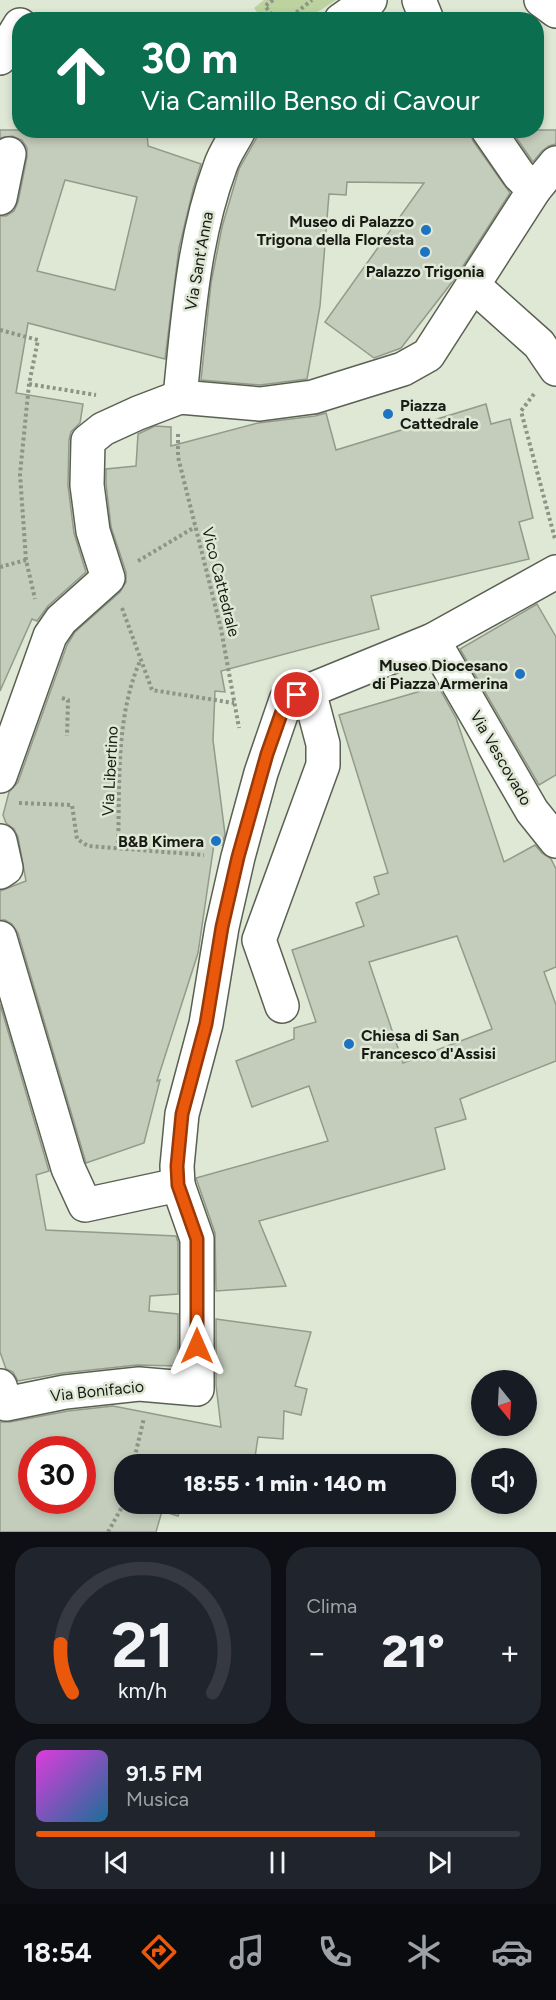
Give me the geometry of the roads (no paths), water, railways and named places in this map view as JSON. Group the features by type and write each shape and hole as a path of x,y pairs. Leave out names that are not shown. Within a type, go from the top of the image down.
{"street":[{"path":"353,12 370,0"},
{"path":"541,0 556,10"},
{"path":"0,58 12,38"},
{"name":"Via Sant'Anna","path":"180,397 193,279 220,165 235,138"},
{"path":"494,138 519,175 534,190"},
{"path":"0,198 9,154"},
{"path":"6,789 50,636 61,620 108,578 93,531 87,485 88,441 103,429 138,412 180,397 260,404 313,397 403,369 428,355 534,190 556,163"},
{"path":"473,285 539,344 556,369"},
{"path":"0,938 69,1167 85,1205 178,1185 177,1166 182,1114 206,1024 222,927 238,857 264,763 286,700 433,640 551,586"},
{"name":"Via Vescovado","path":"433,640 532,811 556,841"},
{"path":"282,1006 259,940 323,765 323,744 309,691"},
{"path":"0,841 6,868 0,872"},
{"name":"Via Bonifacio","path":"3,1395 65,1392 139,1384 197,1389 197,1239 178,1185"}],"place":[{"name":"Museo di Palazzo Trigona della Floresta","path":"426,230"},
{"name":"Palazzo Trigonia","path":"425,252"},
{"name":"Piazza Cattedrale","path":"388,414"},
{"name":"Museo Diocesano di Piazza Armerina","path":"520,674"},
{"name":"B&B Kimera","path":"216,841"},
{"name":"Chiesa di San Francesco d'Assisi","path":"349,1044"}]}
